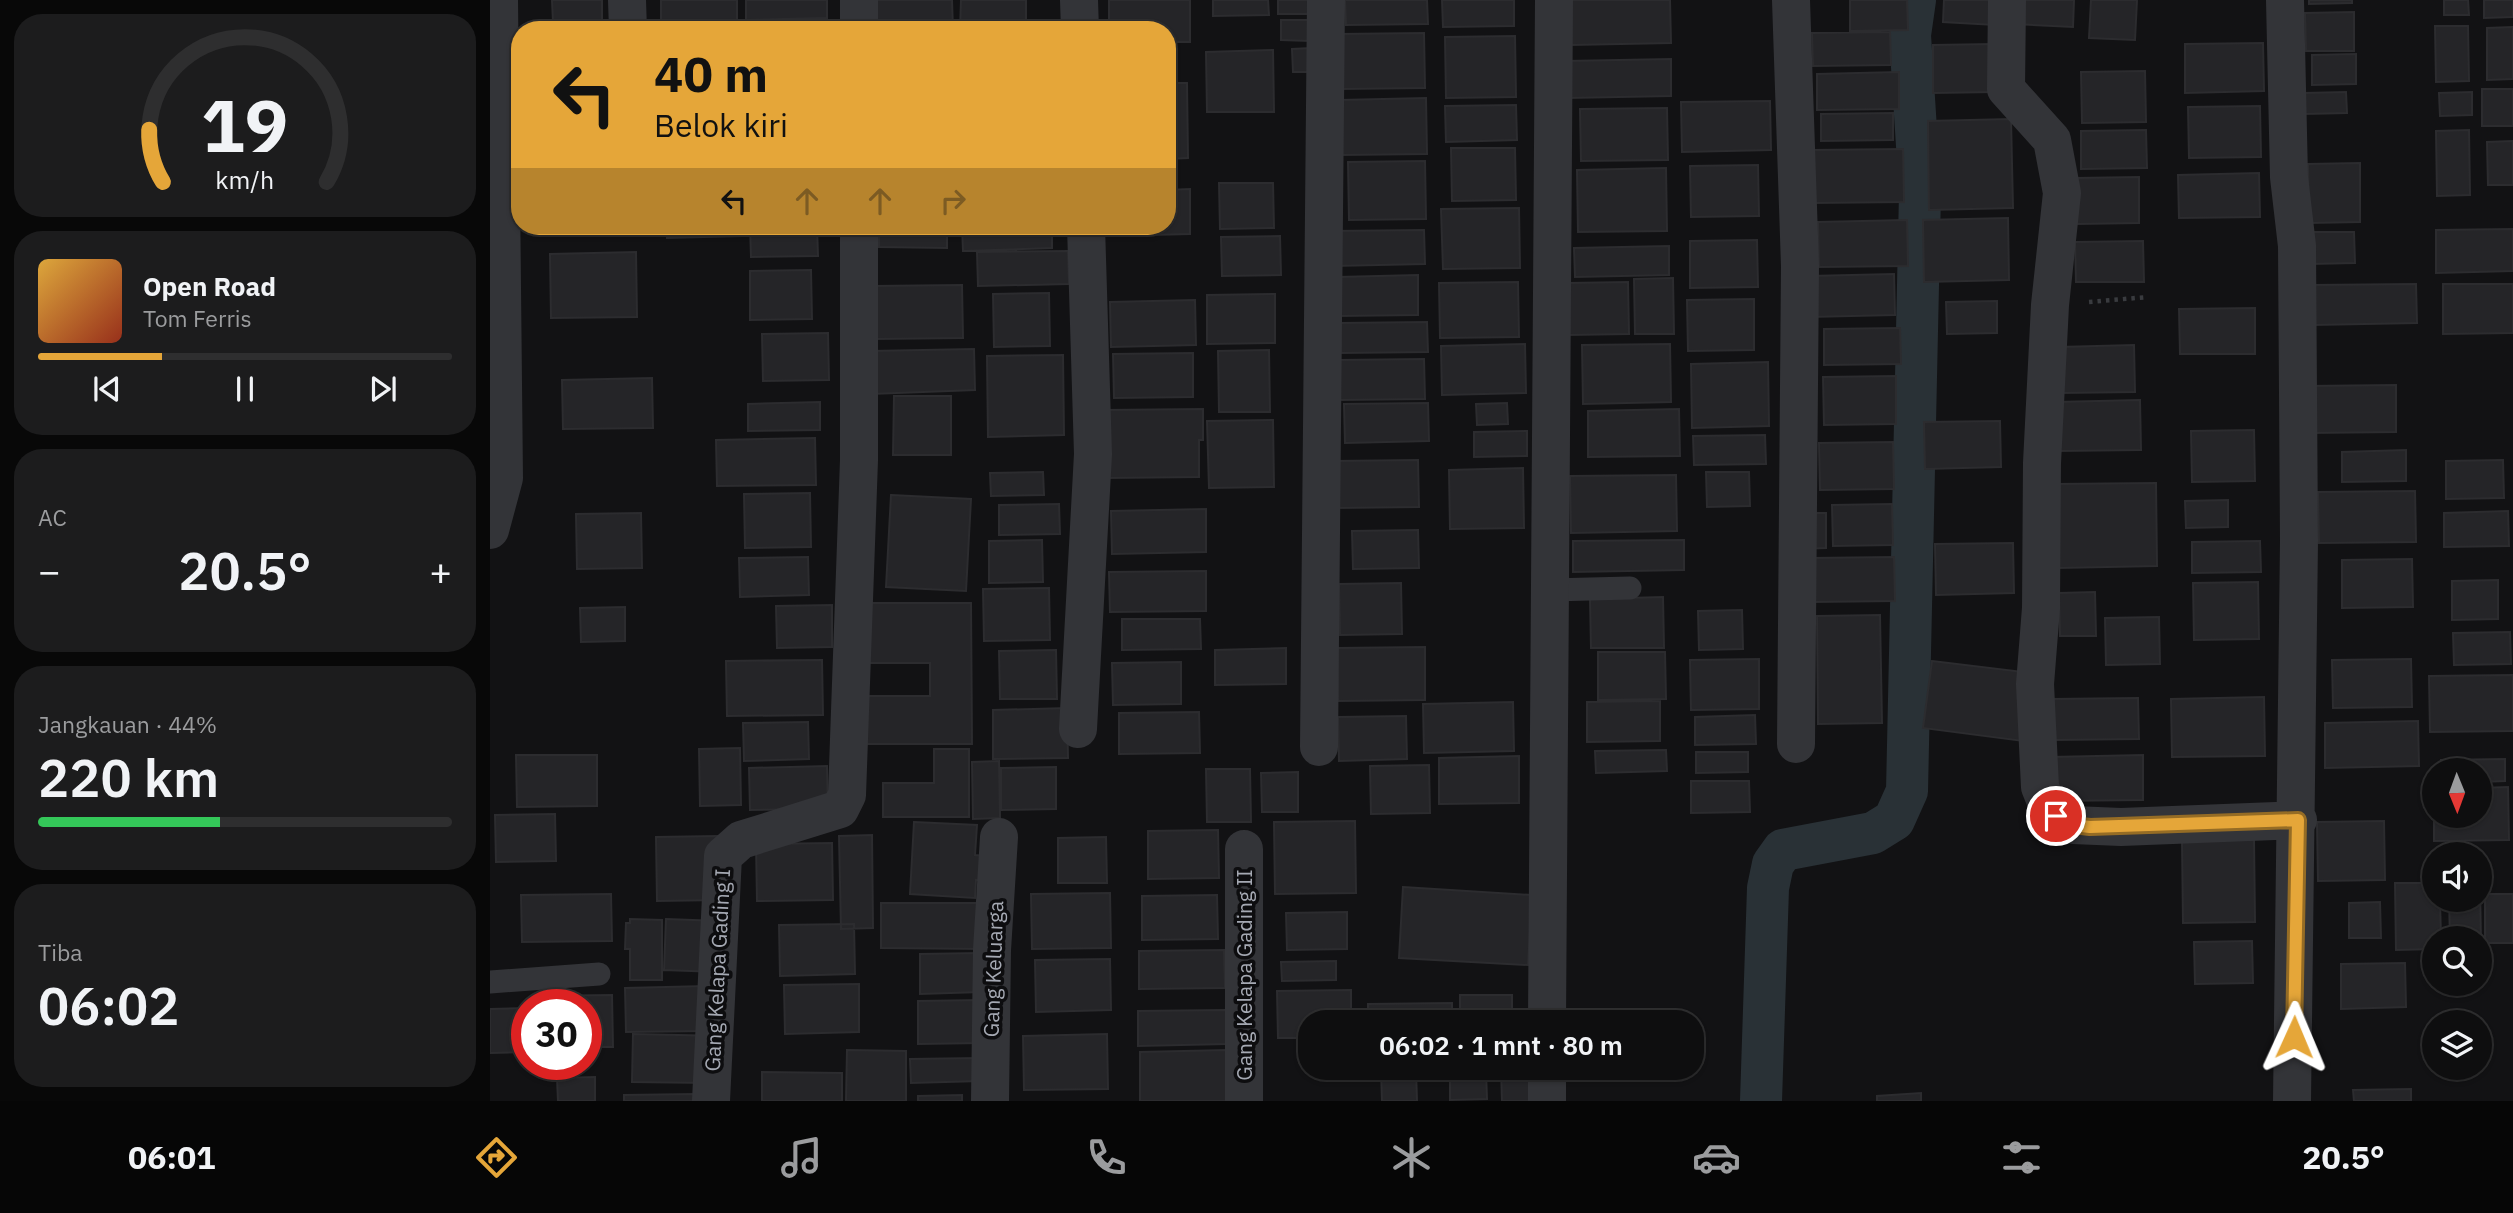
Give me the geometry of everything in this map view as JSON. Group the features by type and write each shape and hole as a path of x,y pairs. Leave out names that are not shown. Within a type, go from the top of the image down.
{"street":[{"path":"627,0 628,21"},
{"path":"859,0 859,21"},
{"path":"1079,0 1080,21"},
{"path":"1319,747 1326,0"},
{"path":"1547,1010 1554,0"},
{"path":"1791,0 1800,266 1796,744"},
{"path":"2007,0 2006,89 2052,140 2062,193 2050,305 2042,463 2041,608 2035,684 2040,787 2056,816 2073,825 2090,827 2298,820"},
{"path":"2285,0 2289,177 2297,246 2298,820 2292,1101"},
{"path":"490,530 504,478 496,35"},
{"name":"Gang Kelapa Gading I","path":"711,1101 723,856 741,840 840,809 847,795 859,460 859,235"},
{"path":"1078,729 1093,454 1086,235"},
{"name":"Gang Keluarga","path":"990,1101 992,950 999,837"},
{"name":"Gang Kelapa Gading II","path":"1244,849 1244,1101"},
{"path":"1547,1080 1547,1101"}],"lane":[{"path":"1550,590 1630,588"},
{"path":"490,982 599,974"}],"path":[{"path":"2050,305 2148,297"}],"building":[{"path":"552,0 602,0 602,21 553,21"},
{"path":"661,0 737,0 737,21 661,21"},
{"path":"746,0 827,0 827,18 746,20"},
{"path":"871,0 952,0 953,21 871,21"},
{"path":"961,0 1026,0 1026,21 960,21"},
{"path":"1109,0 1190,0 1190,42 1176,42 1176,21 1109,21"},
{"path":"1213,0 1268,0 1269,15 1213,16"},
{"path":"1278,0 1308,0 1308,14 1278,14"},
{"path":"1345,0 1427,0 1428,24 1346,25"},
{"path":"1442,0 1514,0 1514,26 1443,27"},
{"path":"1570,0 1670,0 1671,43 1571,45"},
{"path":"1850,0 1907,0 1908,30 1850,31"},
{"path":"1944,0 1996,0 1995,25 1943,22"},
{"path":"2016,0 2074,0 2073,27 2015,24"},
{"path":"2091,0 2137,0 2135,40 2089,38"},
{"path":"2309,0 2352,0 2352,3 2309,4"},
{"path":"2444,0 2468,0 2469,15 2444,15"},
{"path":"2484,0 2513,0 2513,17 2484,18"},
{"path":"2354,12 2354,51 2306,51 2305,13"},
{"path":"1281,20 1309,20 1310,41 1281,40"},
{"path":"2435,26 2468,26 2469,81 2436,82"},
{"path":"2513,27 2513,79 2487,80 2487,28"},
{"path":"1890,32 1891,65 1813,66 1812,33"},
{"path":"1424,33 1425,88 1340,89 1339,34"},
{"path":"1515,36 1516,97 1446,98 1445,37"},
{"path":"2263,43 2264,91 2185,93 2185,44"},
{"path":"1993,44 1994,92 1933,93 1933,45"},
{"path":"1311,48 1311,72 1293,72 1292,49"},
{"path":"1273,50 1274,112 1207,112 1206,52"},
{"path":"2356,54 2356,84 2312,85 2312,55"},
{"path":"1671,59 1671,96 1567,98 1566,61"},
{"path":"2145,71 2146,122 2082,123 2081,72"},
{"path":"1899,72 1899,109 1817,110 1817,74"},
{"path":"1176,83 1187,83 1188,158 1176,159"},
{"path":"2482,89 2513,89 2513,126 2482,126"},
{"path":"2346,92 2347,113 2304,114 2304,93"},
{"path":"2472,92 2472,115 2440,116 2439,93"},
{"path":"1426,98 1427,154 1341,155 1340,100"},
{"path":"1770,101 1771,150 1682,152 1681,102"},
{"path":"1516,105 1517,140 1446,142 1445,106"},
{"path":"2260,106 2261,157 2189,158 2188,107"},
{"path":"1667,108 1668,160 1581,161 1580,109"},
{"path":"1893,113 1893,140 1821,141 1821,114"},
{"path":"2011,119 2013,208 1929,210 1928,121"},
{"path":"2146,130 2147,168 2081,169 2081,131"},
{"path":"2469,130 2470,195 2437,196 2436,131"},
{"path":"2513,141 2513,185 2488,185 2487,142"},
{"path":"1451,148 1515,148 1516,200 1452,201"},
{"path":"1903,149 1904,202 1812,203 1812,150"},
{"path":"1425,161 1426,219 1349,220 1348,162"},
{"path":"2360,163 2360,222 2309,223 2308,164"},
{"path":"1758,165 1759,216 1691,217 1690,166"},
{"path":"1666,168 1667,231 1578,232 1577,170"},
{"path":"2259,173 2260,217 2179,218 2178,175"},
{"path":"2139,177 2139,223 2077,224 2076,178"},
{"path":"1219,183 1273,183 1274,228 1220,229"},
{"path":"1190,189 1190,234 1176,234 1176,190"},
{"path":"1519,208 1520,268 1443,269 1441,209"},
{"path":"2008,218 2009,280 1924,282 1923,220"},
{"path":"1907,220 1908,266 1819,267 1818,222"},
{"path":"2513,229 2513,271 2436,273 2436,230"},
{"path":"1424,230 1425,264 1333,266 1332,231"},
{"path":"2310,232 2354,232 2355,263 2310,264"},
{"path":"667,235 743,235 743,236 667,238"},
{"path":"750,235 817,235 818,256 751,257"},
{"path":"865,235 947,235 947,248 879,247 879,236"},
{"path":"962,235 1052,235 1052,248 963,251"},
{"path":"1280,236 1281,275 1222,276 1221,237"},
{"path":"1757,240 1758,287 1690,288 1690,241"},
{"path":"2143,241 2144,282 2076,282 2075,242"},
{"path":"1669,246 1669,275 1575,277 1574,248"},
{"path":"1068,251 1069,284 978,286 977,252"},
{"path":"636,252 637,317 551,318 550,254"},
{"path":"811,270 812,319 750,320 750,271"},
{"path":"1894,274 1895,315 1809,317 1809,276"},
{"path":"1418,275 1418,315 1338,316 1338,277"},
{"path":"1673,278 1674,334 1635,334 1634,279"},
{"path":"1518,282 1519,337 1440,338 1439,283"},
{"path":"1628,282 1629,334 1568,335 1568,283"},
{"path":"2416,284 2417,323 2313,325 2312,285"},
{"path":"2443,284 2513,284 2513,333 2443,334"},
{"path":"962,285 963,338 874,339 873,286"},
{"path":"1049,293 1050,346 994,347 993,294"},
{"path":"1275,294 1275,343 1207,344 1207,295"},
{"path":"1754,299 1754,350 1688,351 1687,300"},
{"path":"1195,300 1196,345 1111,347 1110,302"},
{"path":"1997,301 1997,333 1947,334 1946,302"},
{"path":"2255,308 2255,354 2180,354 2179,309"},
{"path":"1427,322 1428,352 1341,353 1340,323"},
{"path":"1900,328 1901,364 1824,365 1824,329"},
{"path":"828,333 829,380 763,381 762,334"},
{"path":"1525,344 1526,393 1442,395 1441,346"},
{"path":"1670,344 1671,402 1583,404 1582,345"},
{"path":"2134,345 2135,392 2060,393 2059,347"},
{"path":"974,349 975,390 871,394 871,351"},
{"path":"1269,350 1270,412 1219,412 1218,351"},
{"path":"1193,353 1193,397 1114,398 1113,354"},
{"path":"1063,355 1064,435 988,437 987,356"},
{"path":"1424,359 1425,399 1338,400 1338,360"},
{"path":"1768,362 1769,426 1692,428 1691,364"},
{"path":"1896,376 1896,424 1824,425 1823,377"},
{"path":"652,378 653,428 563,429 562,380"},
{"path":"2396,385 2396,432 2308,433 2307,386"},
{"path":"894,396 951,396 951,455 893,455"},
{"path":"2140,400 2141,450 2057,451 2056,402"},
{"path":"820,402 820,430 748,431 748,404"},
{"path":"1428,403 1429,441 1345,443 1344,404"},
{"path":"1507,403 1508,424 1477,425 1476,404"},
{"path":"1203,409 1203,440 1199,440 1199,477 1106,478 1105,410"},
{"path":"1679,409 1680,456 1588,457 1588,411"},
{"path":"1273,420 1274,487 1209,488 1207,421"},
{"path":"2000,421 2001,467 1925,469 1924,422"},
{"path":"2254,430 2255,481 2192,482 2191,431"},
{"path":"1527,431 1527,456 1474,457 1474,432"},
{"path":"1765,435 1766,464 1694,465 1693,436"},
{"path":"815,438 816,485 717,486 716,440"},
{"path":"1893,442 1894,489 1820,490 1819,443"},
{"path":"2406,450 2406,481 2342,482 2342,452"},
{"path":"1418,460 1419,507 1335,508 1334,461"},
{"path":"2503,460 2504,498 2446,499 2446,461"},
{"path":"1523,468 1524,528 1450,529 1449,470"},
{"path":"1043,472 1044,495 991,496 990,473"},
{"path":"1706,472 1749,472 1750,506 1707,507"},
{"path":"1676,475 1677,531 1571,533 1570,476"},
{"path":"2156,483 2157,566 2058,568 2056,484"},
{"path":"2415,491 2416,542 2319,543 2318,492"},
{"path":"810,493 811,547 745,548 744,494"},
{"path":"891,495 971,499 966,591 886,587"},
{"path":"2228,500 2228,527 2186,528 2185,501"},
{"path":"1059,504 1060,534 999,535 999,505"},
{"path":"1892,504 1893,545 1833,546 1832,505"},
{"path":"1206,509 1206,552 1112,554 1111,511"},
{"path":"2508,511 2509,546 2444,547 2444,513"},
{"path":"641,513 642,568 577,569 576,514"},
{"path":"1797,513 1826,513 1826,548 1797,549"},
{"path":"1418,530 1419,568 1353,569 1352,531"},
{"path":"1042,540 1043,582 989,583 989,541"},
{"path":"1684,540 1684,570 1573,572 1573,541"},
{"path":"2260,541 2261,572 2192,573 2192,542"},
{"path":"2013,543 2014,593 1936,595 1935,544"},
{"path":"808,557 809,595 740,597 739,558"},
{"path":"1894,557 1895,601 1812,602 1811,558"},
{"path":"2412,559 2413,607 2342,608 2342,560"},
{"path":"1206,571 1206,611 1110,612 1109,572"},
{"path":"2498,580 2498,619 2452,620 2452,581"},
{"path":"2258,582 2259,639 2194,640 2193,583"},
{"path":"1401,583 1402,634 1340,635 1339,584"},
{"path":"1049,588 1050,640 984,641 983,589"},
{"path":"2095,592 2096,636 2060,636 2059,593"},
{"path":"1663,597 1664,648 1591,648 1590,599"},
{"path":"868,603 971,603 972,744 866,744 866,696 930,696 930,663 868,663"},
{"path":"832,605 832,647 777,648 776,606"},
{"path":"625,607 625,641 581,642 580,608"},
{"path":"1742,610 1743,649 1699,650 1698,611"},
{"path":"1880,615 1882,723 1818,724 1817,616"},
{"path":"2159,617 2160,664 2106,665 2105,618"},
{"path":"1122,619 1200,619 1201,649 1122,650"},
{"path":"2510,632 2511,664 2454,665 2453,633"},
{"path":"1425,647 1425,700 1338,701 1337,648"},
{"path":"1286,648 1286,684 1215,685 1215,650"},
{"path":"1056,650 1057,699 1000,699 999,651"},
{"path":"1598,652 1665,652 1666,699 1598,700"},
{"path":"1759,659 1759,709 1691,710 1690,660"},
{"path":"2411,659 2412,707 2333,708 2332,660"},
{"path":"822,660 823,715 727,716 726,661"},
{"path":"1932,661 2032,673 2023,741 1923,728"},
{"path":"1181,662 1181,704 1113,705 1112,663"},
{"path":"2513,675 2513,731 2430,732 2429,676"},
{"path":"2264,697 2265,756 2172,757 2171,699"},
{"path":"2138,698 2139,739 2052,740 2052,699"},
{"path":"1660,701 1660,741 1587,742 1587,702"},
{"path":"1513,702 1514,751 1424,753 1423,704"},
{"path":"1067,708 1068,758 993,759 993,710"},
{"path":"1199,712 1200,753 1119,754 1119,713"},
{"path":"1755,715 1756,744 1695,745 1695,717"},
{"path":"1406,716 1407,759 1339,761 1338,717"},
{"path":"2418,721 2419,766 2325,768 2325,723"},
{"path":"808,722 809,759 744,761 743,723"},
{"path":"740,748 741,805 700,806 699,749"},
{"path":"934,749 969,749 969,817 883,817 883,783 934,783"},
{"path":"1666,750 1667,771 1596,773 1595,751"},
{"path":"1696,752 1748,752 1748,772 1696,773"},
{"path":"516,755 597,755 597,806 517,807"},
{"path":"2143,755 2143,800 2051,801 2051,757"},
{"path":"1519,756 1519,803 1439,804 1439,758"},
{"path":"2492,759 2505,759 2505,781 2492,782"},
{"path":"999,761 1000,818 973,819 972,762"},
{"path":"1429,765 1430,813 1371,814 1370,766"},
{"path":"827,766 828,809 750,810 749,768"},
{"path":"1056,767 1056,809 1001,810 1001,768"},
{"path":"1206,769 1250,769 1251,822 1207,822"},
{"path":"1298,772 1298,812 1262,812 1261,773"},
{"path":"1691,781 1749,781 1750,812 1691,813"},
{"path":"2508,787 2509,840 2434,841 2434,828 2492,828 2492,788"},
{"path":"555,814 556,861 496,862 495,815"},
{"path":"1355,821 1356,893 1275,894 1274,822"},
{"path":"2384,821 2385,880 2318,881 2317,822"},
{"path":"914,822 977,825 975,855 984,856 983,881 976,880 975,898 910,894"},
{"path":"1218,830 1219,878 1148,879 1148,831"},
{"path":"872,835 873,928 841,929 839,836"},
{"path":"717,836 719,900 657,901 656,837"},
{"path":"1106,837 1107,883 1058,883 1058,838"},
{"path":"2254,839 2255,922 2183,923 2182,840"},
{"path":"832,843 833,900 757,901 756,844"},
{"path":"2395,883 2422,883 2422,912 2440,912 2441,926 2422,926 2422,949 2396,950"},
{"path":"1403,887 1532,895 1528,965 1399,958"},
{"path":"1110,893 1111,948 1032,949 1031,894"},
{"path":"611,894 612,941 522,942 521,895"},
{"path":"2492,894 2513,894 2513,943 2492,943 2492,926 2485,926 2485,912 2492,912"},
{"path":"1217,895 1218,939 1142,940 1142,896"},
{"path":"2380,902 2381,938 2349,938 2349,903"},
{"path":"881,903 988,903 987,949 881,948"},
{"path":"1347,912 1347,949 1287,950 1286,913"},
{"path":"2449,912 2480,912 2481,926 2450,926"},
{"path":"630,919 662,920 662,980 630,980 630,949 625,949 626,923 630,923"},
{"path":"666,919 719,921 718,972 664,970"},
{"path":"854,924 855,974 780,976 779,925"},
{"path":"2252,941 2253,983 2195,984 2194,942"},
{"path":"1224,950 1225,988 1139,989 1139,951"},
{"path":"980,953 981,992 920,994 920,954"},
{"path":"1110,959 1111,1010 1036,1012 1035,960"},
{"path":"1336,961 1336,980 1282,981 1281,962"},
{"path":"2405,963 2406,1007 2341,1009 2341,964"},
{"path":"859,984 859,1032 785,1034 784,985"},
{"path":"706,986 706,1031 626,1032 625,988"},
{"path":"1351,990 1351,1010 1298,1010 1298,1038 1278,1038 1277,991"},
{"path":"602,995 612,995 613,1047 602,1047"},
{"path":"1460,995 1512,995 1512,1010 1460,1010"},
{"path":"982,1000 982,1043 918,1044 918,1001"},
{"path":"1452,1003 1452,1010 1368,1010 1368,1004"},
{"path":"511,1008 511,1052 490,1053 490,1009"},
{"path":"1226,1010 1226,1044 1138,1046 1138,1011"},
{"path":"633,1034 723,1036 710,1083 632,1082"},
{"path":"1107,1034 1108,1089 1024,1090 1023,1036"},
{"path":"847,1050 906,1051 906,1101 846,1101"},
{"path":"1227,1050 1227,1101 1140,1101 1140,1052"},
{"path":"979,1058 980,1081 911,1083 910,1059"},
{"path":"762,1072 842,1073 842,1101 762,1101"},
{"path":"557,1080 595,1080 595,1101 558,1101"},
{"path":"1381,1080 1416,1080 1417,1101 1382,1101"},
{"path":"1450,1080 1486,1080 1487,1099 1450,1100"},
{"path":"1501,1080 1541,1080 1542,1101 1502,1101"},
{"path":"2411,1089 2411,1101 2354,1101 2353,1090"},
{"path":"1921,1093 1921,1101 1877,1101 1877,1096"},
{"path":"695,1094 695,1101 624,1101 624,1095"},
{"path":"962,1095 962,1101 918,1101 918,1096"}],"waterway":[{"path":"1761,1101 1768,888 1773,864 1783,850 1873,833 1894,820 1907,791 1920,193 1910,35 1915,0"}],"route":[{"path":"2056,816 2073,825 2090,827 2298,820 2294,1037"}]}
